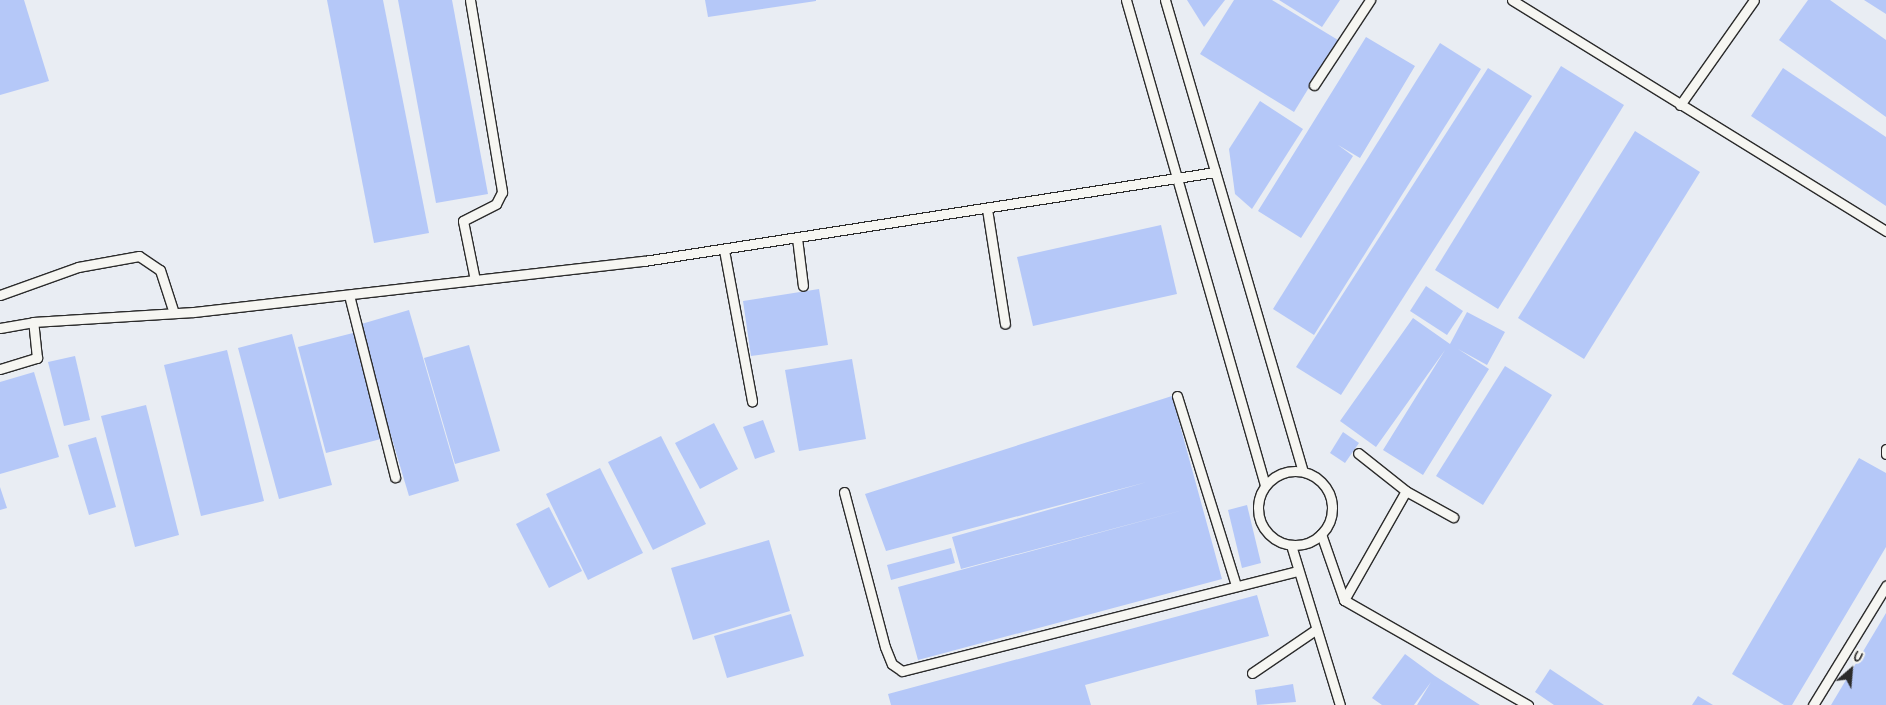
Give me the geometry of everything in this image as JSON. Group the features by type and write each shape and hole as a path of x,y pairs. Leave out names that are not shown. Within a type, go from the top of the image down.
{"lane":[{"path":"470,0 502,192 496,204 463,220 475,280"},
{"path":"1126,0 1180,178 1265,485"},
{"path":"1165,0 1303,471"},
{"path":"1314,85 1370,0"},
{"path":"1512,0 1886,231"},
{"path":"1680,105 1754,0"},
{"path":"0,328 33,322 174,313 349,295 724,250 1215,172"},
{"path":"987,209 1006,324"},
{"path":"797,238 803,286"},
{"path":"724,250 752,401"},
{"path":"0,295 78,267 138,256 160,270 174,313"},
{"path":"349,295 396,477"},
{"path":"0,369 37,358 33,322"},
{"path":"1177,396 1236,586"},
{"path":"1886,449 1886,454"},
{"path":"1358,453 1406,491 1453,517"},
{"path":"1303,471 1318,478 1328,490 1332,506 1330,521 1321,534 1307,543 1291,545 1272,538 1260,522 1258,503 1265,485 1276,476 1303,471"},
{"path":"1344,600 1406,491"},
{"path":"844,492 885,647 892,664 902,671 1298,571"},
{"path":"1321,534 1344,600 1528,705"},
{"path":"1291,545 1315,630 1340,705"},
{"path":"1813,705 1886,586"},
{"path":"1252,673 1315,630"}],"building":[{"path":"0,0 24,0 49,81 0,95"},
{"path":"327,0 383,0 429,233 374,243"},
{"path":"398,0 452,0 488,194 436,203"},
{"path":"705,0 816,0 816,1 708,17"},
{"path":"1187,0 1225,0 1204,27"},
{"path":"1234,0 1272,0 1338,40 1294,112 1200,54"},
{"path":"1279,0 1340,0 1322,27"},
{"path":"1808,0 1830,0 1886,40 1886,117 1779,40"},
{"path":"1864,0 1886,0 1886,14"},
{"path":"1366,37 1415,66 1360,158 1338,145 1353,156 1301,238 1258,211"},
{"path":"1440,43 1481,69 1314,335 1273,309"},
{"path":"1561,66 1624,105 1498,309 1435,270"},
{"path":"1488,68 1532,96 1341,395 1296,367"},
{"path":"1783,68 1886,137 1886,206 1751,116"},
{"path":"1260,101 1303,129 1252,209 1235,194 1229,149"},
{"path":"1635,131 1700,172 1584,359 1518,318"},
{"path":"1161,225 1177,294 1033,326 1017,257"},
{"path":"1426,286 1463,311 1447,335 1410,311"},
{"path":"819,289 828,345 751,356 743,301"},
{"path":"409,310 459,481 409,496 358,325"},
{"path":"1467,312 1505,332 1487,365 1458,349 1489,369 1423,475 1383,450 1445,350 1376,447 1340,421 1413,318 1450,344"},
{"path":"353,333 381,439 326,453 298,347"},
{"path":"292,334 332,485 279,499 238,348"},
{"path":"469,345 500,451 455,464 424,358"},
{"path":"227,350 264,501 201,516 164,365"},
{"path":"75,356 90,420 64,426 48,362"},
{"path":"852,359 866,439 799,451 785,370"},
{"path":"1505,366 1552,395 1483,505 1436,476"},
{"path":"34,372 59,457 0,474 0,382"},
{"path":"1172,396 1222,579 918,660 898,587 1187,509 961,569 952,537 1147,482 886,551 865,494"},
{"path":"146,405 179,535 135,547 101,416"},
{"path":"763,420 775,452 755,459 743,427"},
{"path":"714,423 738,469 700,489 675,443"},
{"path":"1343,432 1359,443 1345,463 1330,453"},
{"path":"661,436 706,524 653,550 608,462"},
{"path":"96,437 116,507 89,515 68,445"},
{"path":"1859,458 1886,473 1886,547 1792,705 1784,705 1732,674"},
{"path":"600,468 643,553 588,580 546,494"},
{"path":"0,487 7,508 0,510"},
{"path":"1247,505 1261,563 1242,568 1228,510"},
{"path":"549,507 582,571 549,588 516,524"},
{"path":"769,540 790,611 693,640 671,568"},
{"path":"951,548 955,563 891,580 887,565"},
{"path":"1257,595 1269,636 1085,685 1091,705 891,705 888,694"},
{"path":"1886,613 1886,705 1831,705"},
{"path":"791,614 804,656 727,678 714,636"},
{"path":"1405,654 1480,705 1417,705 1431,682 1414,705 1382,705 1372,698"},
{"path":"1550,669 1604,705 1554,705 1535,692"},
{"path":"1293,684 1296,702 1257,705 1255,690"},
{"path":"1698,696 1713,705 1692,705"}]}
